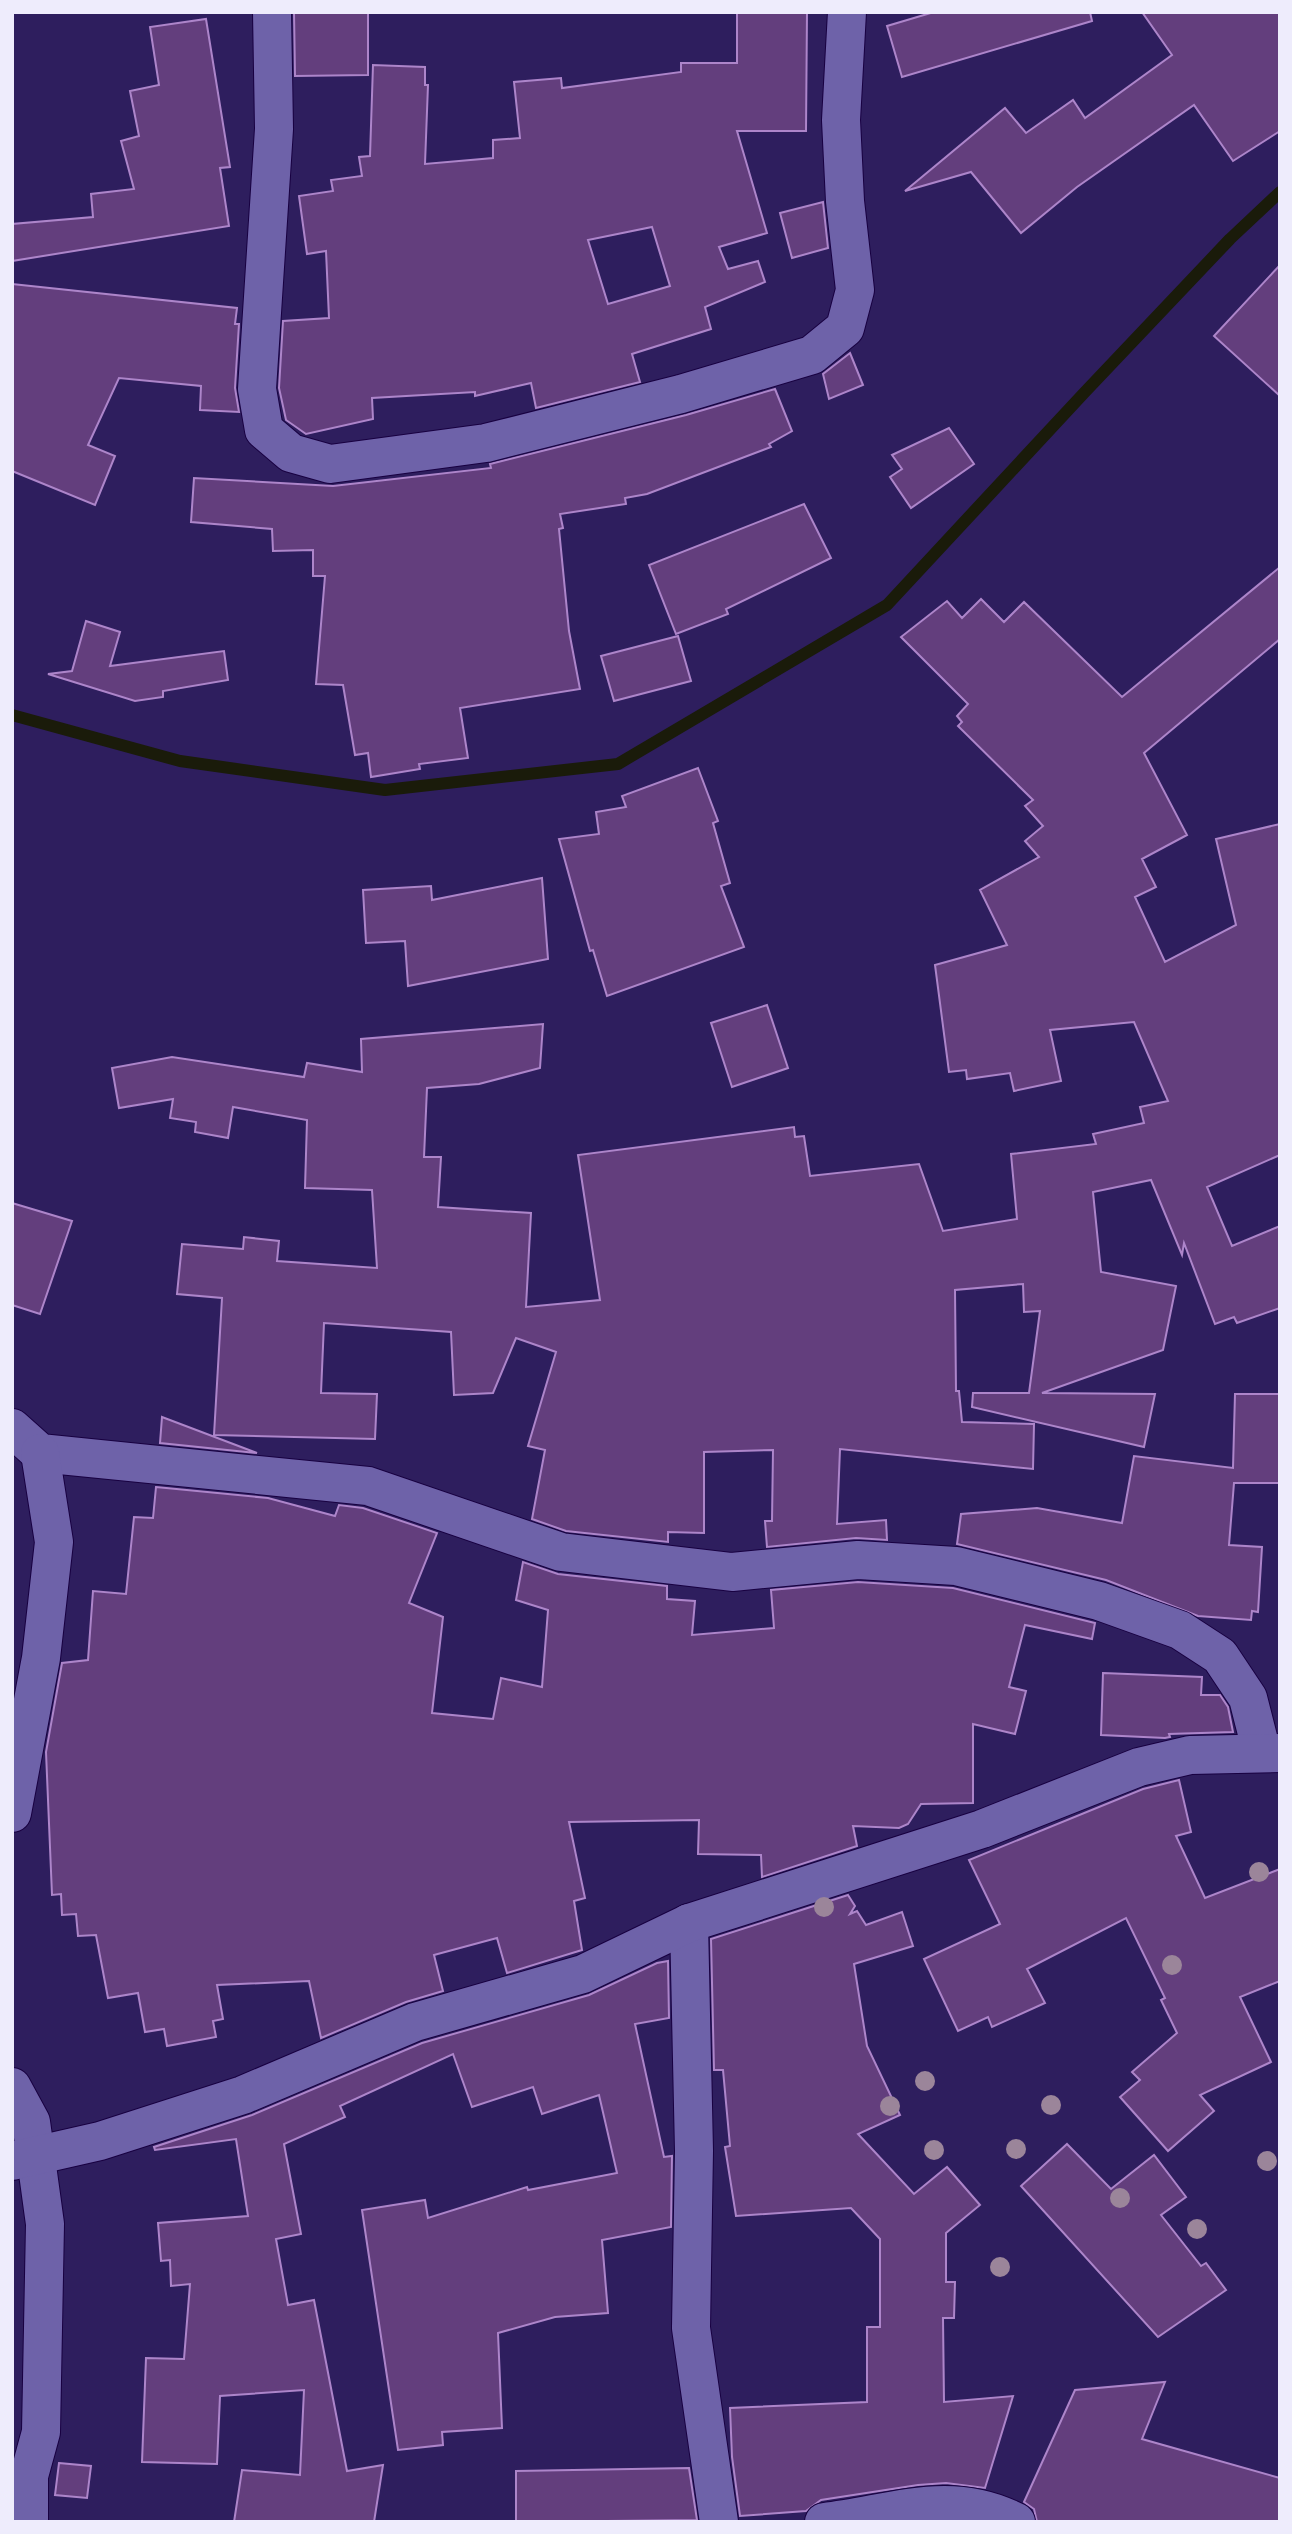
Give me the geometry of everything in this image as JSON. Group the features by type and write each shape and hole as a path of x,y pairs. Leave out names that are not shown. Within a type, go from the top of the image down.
{"street":[{"path":"272,12 274,129 257,388 264,429 291,453 330,464 486,443 681,394 812,355 845,328 855,290 845,201 841,120 847,12"},
{"path":"12,1813 41,1658 54,1542 26,1441 368,1486 561,1552 732,1572 858,1560 956,1566 1099,1601 1180,1630 1220,1656 1248,1698 1271,1753 1190,1755 1139,1767 982,1829 689,1923 583,1974 415,2022 365,2040 243,2095 100,2141 23,2159"},
{"path":"689,1923 694,2151 691,2328 719,2522"},
{"path":"12,2087 31,2122 23,2159 46,2224 41,2432 29,2476 29,2522"},
{"path":"824,2522 938,2503 992,2510 1016,2522"}],"building":[{"path":"294,12 368,12 368,75 295,76"},
{"path":"737,12 807,12 806,131 737,131 767,233 719,247 728,269 758,261 765,282 705,307 711,329 632,354 640,382 536,408 531,383 475,396 475,392 372,398 373,419 306,434 286,420 279,388 283,321 329,318 326,251 307,254 299,196 333,191 331,180 362,176 359,157 370,156 373,65 425,67 425,85 428,85 425,164 493,158 493,140 520,138 514,82 561,78 562,88 681,72 681,63 737,63","holes":["652,227 670,286 608,304 588,240"]},
{"path":"934,12 1090,12 1092,21 902,77 887,26"},
{"path":"1142,12 1280,12 1280,131 1233,161 1194,105 1077,187 1021,233 971,172 905,191 1005,108 1026,133 1073,100 1085,118 1172,55"},
{"path":"206,19 230,167 220,168 229,226 12,261 12,224 93,217 91,194 134,189 121,141 139,136 130,91 159,85 150,27"},
{"path":"823,202 828,248 792,258 780,213"},
{"path":"1280,265 1280,396 1214,336"},
{"path":"12,284 237,308 235,324 239,324 235,388 239,412 200,410 201,386 119,378 88,445 115,456 95,505 12,471"},
{"path":"850,353 863,385 829,399 823,374"},
{"path":"775,389 792,431 769,444 771,447 647,494 625,498 626,504 560,514 563,528 559,529 569,631 580,689 460,708 468,758 419,764 420,769 371,777 368,753 355,755 343,685 316,684 325,576 313,576 313,550 273,551 272,529 191,522 194,478 333,486 491,468 490,464 686,415"},
{"path":"949,428 974,464 911,508 890,477 902,469 892,455"},
{"path":"804,504 831,558 726,609 728,614 676,634 649,565"},
{"path":"1280,567 1280,639 1144,753 1187,835 1142,859 1156,887 1135,897 1165,962 1236,925 1216,839 1280,824 1280,1155 1207,1187 1232,1246 1280,1226 1280,1308 1237,1323 1234,1317 1215,1324 1184,1243 1182,1255 1151,1180 1093,1192 1101,1272 1176,1286 1163,1350 1042,1393 1155,1394 1144,1447 972,1407 973,1393 1029,1393 1040,1311 1024,1312 1023,1284 955,1290 956,1391 959,1391 962,1422 1034,1424 1033,1469 840,1449 837,1524 886,1520 887,1540 856,1538 767,1547 765,1521 772,1521 773,1450 704,1452 704,1533 668,1532 668,1542 566,1531 532,1519 545,1450 528,1446 556,1352 516,1338 493,1393 454,1395 451,1332 324,1323 321,1393 377,1394 375,1439 214,1435 222,1298 177,1294 182,1244 243,1249 244,1237 279,1241 277,1261 377,1268 372,1190 305,1188 307,1120 233,1107 228,1138 195,1132 196,1122 170,1118 173,1099 119,1108 112,1068 172,1057 304,1077 307,1063 362,1072 361,1039 543,1024 540,1068 479,1084 427,1088 424,1157 441,1157 438,1207 531,1213 526,1307 600,1300 578,1155 794,1127 795,1137 804,1136 810,1176 919,1164 943,1231 1017,1219 1011,1154 1096,1144 1093,1134 1144,1123 1140,1107 1168,1101 1134,1022 1050,1030 1061,1081 1014,1091 1010,1073 967,1079 966,1070 949,1072 935,965 1007,945 980,890 1039,857 1025,841 1043,826 1025,806 1033,800 958,726 962,722 957,716 968,704 901,637 947,601 962,618 981,599 1004,622 1024,602 1122,697"},
{"path":"86,621 120,632 110,666 224,651 228,680 163,691 163,697 135,701 48,674 72,671"},
{"path":"678,636 691,681 614,701 601,656"},
{"path":"698,768 718,821 713,823 730,883 721,886 744,947 607,996 593,950 590,951 559,839 599,834 596,812 626,807 622,796"},
{"path":"542,878 548,959 408,986 405,941 366,943 363,890 431,886 432,900"},
{"path":"767,1005 788,1068 732,1087 711,1023"},
{"path":"12,1203 72,1221 40,1314 12,1305"},
{"path":"1235,1394 1280,1394 1280,1483 1234,1483 1229,1545 1262,1547 1258,1612 1252,1611 1251,1620 1198,1616 1106,1580 957,1544 961,1514 1037,1508 1122,1523 1134,1456 1233,1468"},
{"path":"162,1417 257,1453 160,1443"},
{"path":"156,1487 268,1498 335,1516 339,1505 363,1508 437,1533 409,1603 443,1617 432,1713 493,1719 501,1678 542,1687 548,1610 516,1600 523,1562 558,1574 667,1586 667,1599 695,1601 692,1635 774,1628 771,1590 858,1582 953,1588 1095,1623 1092,1639 1025,1625 1009,1687 1026,1691 1015,1734 973,1724 973,1803 921,1804 908,1824 899,1828 853,1826 857,1846 762,1877 761,1855 698,1854 699,1820 569,1822 585,1898 574,1901 582,1950 507,1973 497,1938 434,1955 443,1991 406,2002 321,2038 309,1981 217,1985 223,2019 213,2021 216,2037 167,2046 164,2029 145,2032 138,1993 108,1998 96,1935 78,1936 76,1914 62,1915 61,1894 52,1895 46,1752 62,1663 88,1660 93,1591 126,1594 134,1517 153,1518"},
{"path":"1103,1673 1202,1677 1201,1695 1220,1695 1228,1707 1233,1732 1169,1734 1170,1737 1165,1738 1101,1735"},
{"path":"1179,1780 1191,1832 1176,1836 1205,1898 1280,1869 1280,1981 1240,1997 1271,2062 1200,2095 1214,2111 1168,2151 1120,2097 1140,2080 1132,2072 1177,2033 1161,2000 1165,1998 1126,1918 1027,1969 1045,2003 992,2027 988,2017 958,2031 924,1959 1000,1924 969,1860 1143,1789"},
{"path":"848,1895 855,1906 850,1914 857,1911 866,1925 902,1912 913,1946 854,1964 867,2046 900,2115 858,2134 914,2194 947,2167 980,2205 946,2233 946,2282 955,2282 954,2318 943,2318 944,2402 1013,2396 985,2488 946,2483 918,2485 821,2500 806,2511 740,2516 732,2457 730,2408 867,2402 867,2327 880,2327 880,2239 851,2208 736,2216 725,2147 730,2146 723,2070 714,2070 711,1939"},
{"path":"668,1961 669,2018 635,2024 664,2157 672,2156 671,2227 602,2240 608,2313 555,2317 498,2333 502,2428 442,2432 443,2445 398,2450 362,2210 425,2200 428,2218 527,2187 528,2190 617,2173 599,2095 542,2114 533,2087 472,2107 453,2054 340,2106 345,2117 284,2144 301,2234 276,2239 288,2305 314,2300 347,2471 383,2465 374,2522 234,2522 242,2470 300,2475 304,2390 220,2396 217,2464 142,2462 146,2358 184,2359 190,2284 171,2286 170,2260 161,2261 158,2223 248,2216 236,2139 155,2150 154,2147 252,2115 422,2043 589,1995 657,1963"},
{"path":"1067,2144 1111,2189 1154,2155 1186,2197 1161,2215 1201,2266 1206,2263 1226,2290 1158,2337 1021,2186"},
{"path":"1165,2382 1142,2439 1280,2478 1280,2522 1037,2522 1034,2509 1024,2502 1075,2390"},
{"path":"59,2463 91,2466 87,2498 55,2495"},
{"path":"689,2468 697,2520 516,2522 516,2471"}],"waterway":[{"path":"12,715 180,761 385,790 618,764 887,605 1230,239 1280,192"}]}
